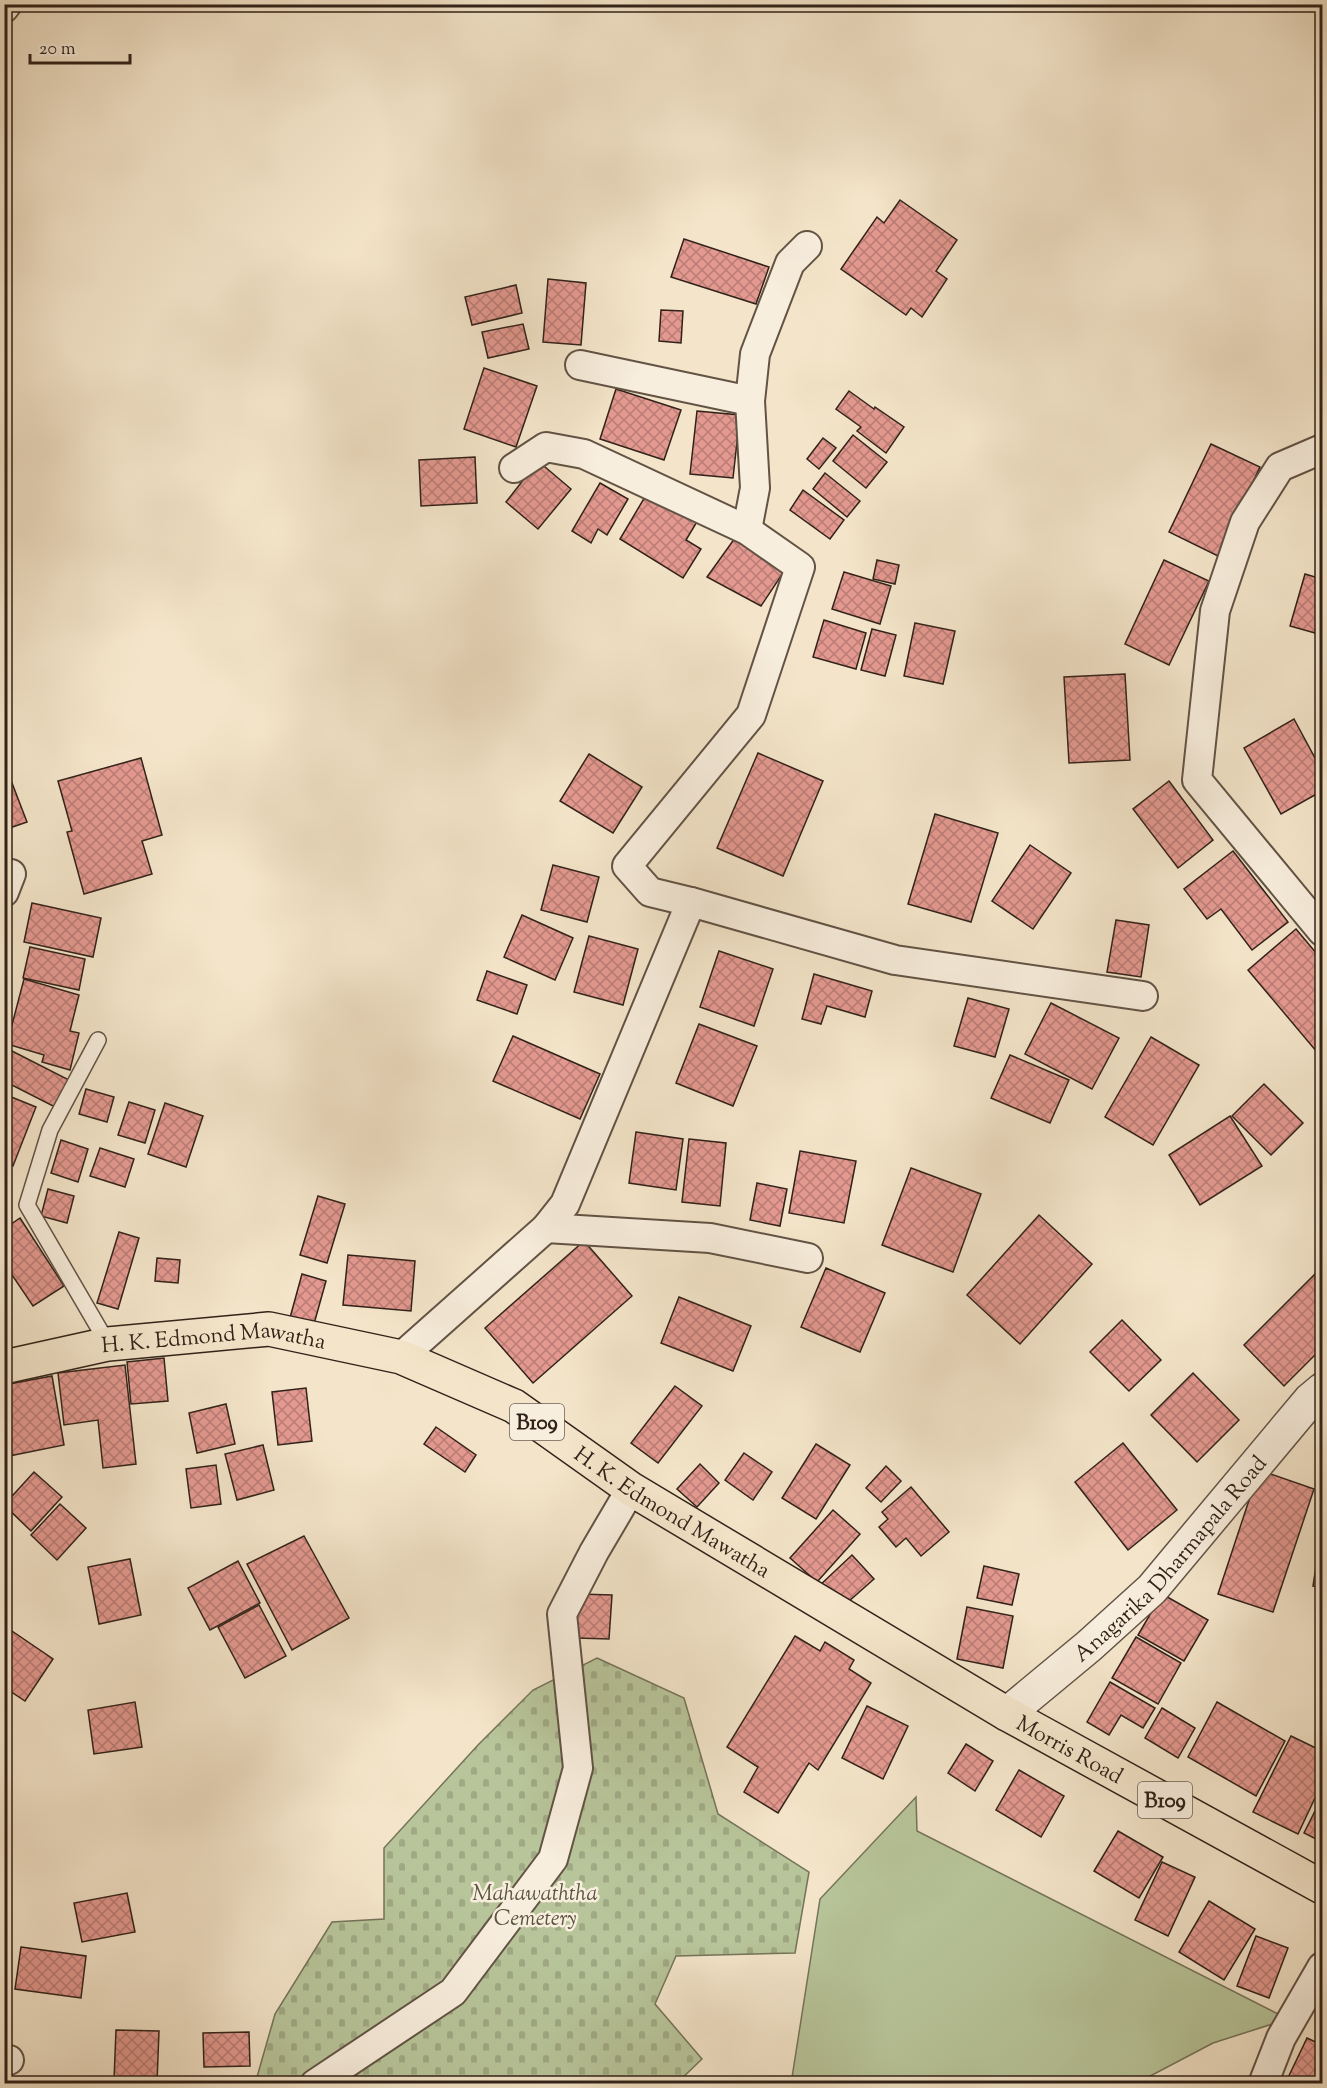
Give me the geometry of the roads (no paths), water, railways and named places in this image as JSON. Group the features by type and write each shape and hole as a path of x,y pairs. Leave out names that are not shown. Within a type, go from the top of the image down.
{"main road":[{"name":"H. K. Edmond Mawatha","path":"4,1367 108,1344 269,1329 401,1357 514,1406 631,1489 1007,1714"},
{"name":"Morris Road","path":"1007,1714 1323,1887"}],"street":[{"path":"747,530 755,488 750,401 755,354 790,263 807,246"},
{"path":"580,365 750,401"},
{"path":"514,468 546,447 584,454 747,530 800,567 751,714 627,866 650,892 895,960 1143,996"},
{"path":"1323,449 1280,467 1245,522 1215,611 1197,780 1323,931"},
{"path":"401,1357 546,1228 565,1204 692,902"},
{"path":"546,1228 710,1238 808,1258"},
{"name":"Anagarika Dharmapala Road","path":"1007,1714 1089,1646 1152,1589 1310,1400 1323,1390"},
{"path":"315,2084 453,1992 553,1859 578,1768 562,1614 594,1552 631,1489"},
{"path":"1263,2084 1281,2038 1323,1967"}],"lane":[{"path":"98,1040 50,1130 27,1205 108,1344"}],"park label":[{"name":"Mahawaththa Cemetery","path":"535,1904"}]}
